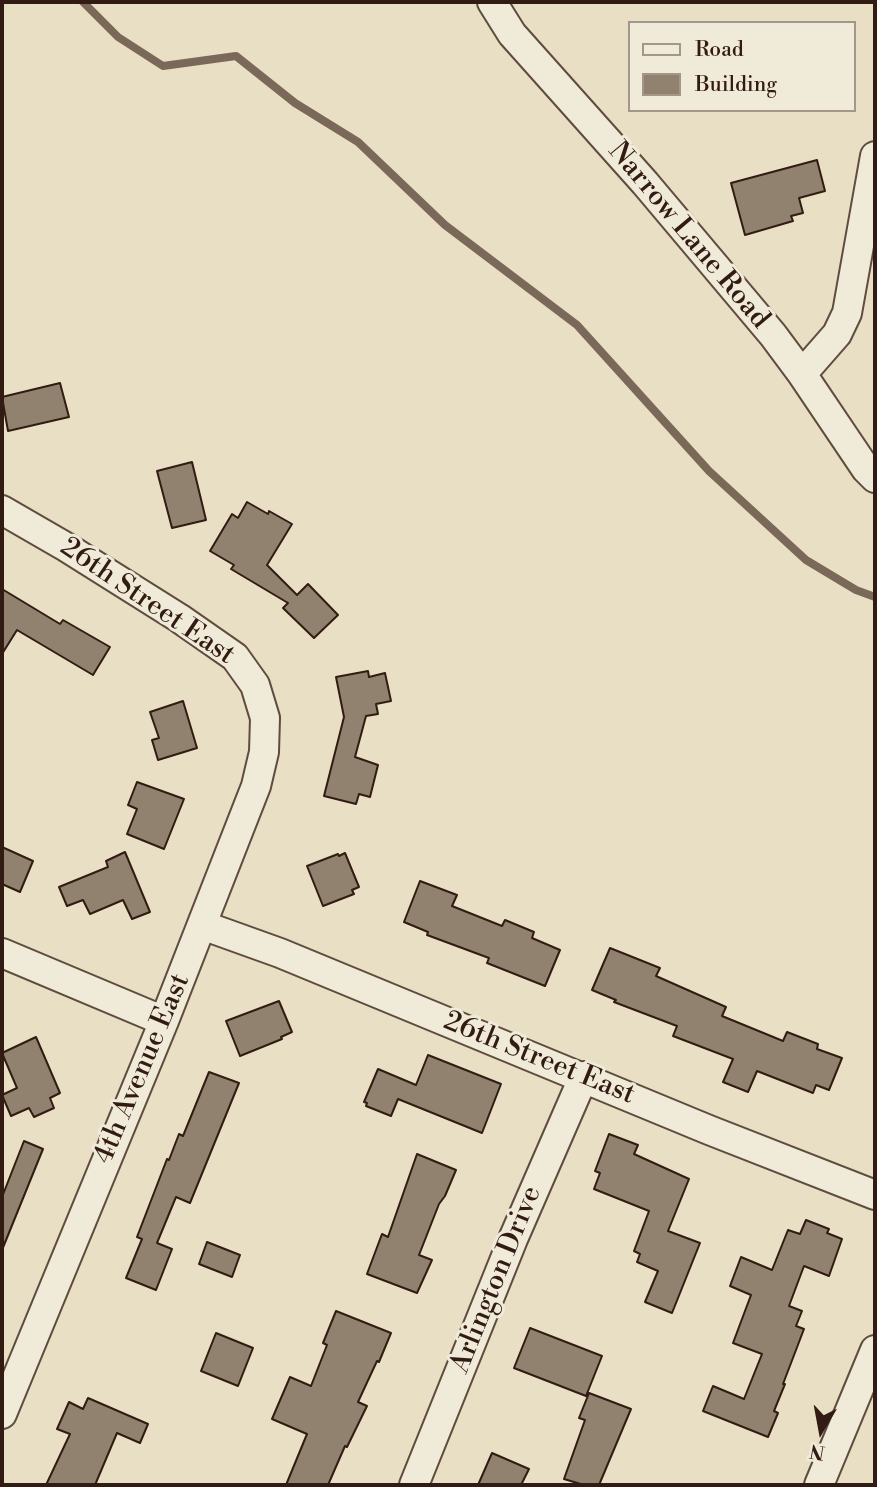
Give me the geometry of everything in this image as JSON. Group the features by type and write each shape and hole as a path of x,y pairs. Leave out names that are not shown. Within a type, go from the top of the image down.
{"street":[{"name":"Narrow Lane Road","path":"492,2 512,34 645,183 773,335 866,469 875,478"},
{"path":"802,374 837,334 847,313 875,156"},
{"name":"26th Street East","path":"2,510 78,554 235,657 255,685 265,718"},
{"name":"4th Avenue East","path":"2,1414 164,1021 256,786 264,752 265,718"},
{"name":"26th Street East","path":"202,925 281,953 584,1076 709,1130 875,1195"},
{"path":"2,953 164,1021"},
{"name":"Arlington Drive","path":"414,1485 513,1238 584,1076"},
{"path":"819,1485 875,1350"}],"building":[{"path":"817,160 825,191 799,198 803,213 791,216 793,221 745,235 731,183"},
{"path":"60,383 69,417 8,431 2,397"},
{"path":"192,462 206,520 172,528 157,471"},
{"path":"247,502 292,524 267,565 297,595 308,584 338,615 314,638 283,608 288,603 231,569 234,565 210,551 232,514 238,518"},
{"path":"2,589 60,624 63,620 110,647 93,675 17,630 2,654"},
{"path":"368,671 369,677 385,673 391,701 376,704 378,714 366,716 355,757 378,765 370,797 359,794 356,804 324,796 344,717 336,677"},
{"path":"183,701 197,748 158,760 152,740 159,738 150,712"},
{"path":"137,782 184,799 164,849 127,834 137,809 128,805"},
{"path":"2,847 33,861 20,892 2,884"},
{"path":"125,852 150,912 132,919 123,900 90,914 83,900 67,906 59,887 108,867 106,861"},
{"path":"345,853 359,887 352,890 354,894 323,906 307,866"},
{"path":"420,881 457,895 452,906 502,926 505,920 534,932 532,938 560,950 545,986 487,963 489,958 427,935 428,932 404,922"},
{"path":"610,948 660,968 656,976 726,1007 722,1016 783,1041 787,1032 818,1044 817,1049 842,1058 829,1090 816,1085 813,1093 757,1071 748,1092 723,1082 733,1059 673,1036 677,1026 614,1002 616,1000 592,990"},
{"path":"279,1001 292,1032 281,1037 282,1039 240,1056 226,1021"},
{"path":"36,1037 60,1093 50,1098 54,1108 34,1117 29,1108 11,1116 2,1095 17,1088 2,1053"},
{"path":"428,1055 501,1084 482,1133 398,1099 391,1116 366,1106 367,1103 364,1102 378,1069 416,1085"},
{"path":"209,1072 239,1083 190,1203 176,1197 157,1243 172,1249 156,1290 126,1278 142,1239 137,1237 167,1159 169,1160 179,1134 183,1136"},
{"path":"609,1134 638,1145 634,1154 689,1179 668,1231 700,1243 672,1313 645,1302 658,1271 637,1262 640,1254 634,1251 649,1211 594,1189 600,1173 595,1171"},
{"path":"24,1141 43,1149 2,1250 2,1197"},
{"path":"417,1154 456,1170 419,1255 432,1260 417,1293 367,1274 382,1234 388,1237"},
{"path":"806,1220 829,1229 827,1233 842,1239 829,1276 804,1266 789,1306 802,1311 796,1326 804,1329 774,1411 778,1413 768,1437 703,1411 713,1386 744,1399 762,1354 733,1343 751,1295 730,1286 741,1257 772,1270 788,1230 800,1234"},
{"path":"207,1242 240,1255 232,1277 199,1264"},
{"path":"336,1311 391,1333 358,1402 367,1406 328,1485 286,1485 307,1434 272,1419 290,1377 311,1386 327,1345 323,1343"},
{"path":"530,1328 602,1356 586,1396 514,1368"},
{"path":"216,1333 253,1348 238,1386 201,1371"},
{"path":"589,1393 631,1409 599,1485 584,1485 564,1479 585,1420 579,1418"},
{"path":"88,1398 148,1424 140,1443 117,1433 95,1485 46,1485 70,1434 57,1429 69,1402 83,1409"},
{"path":"492,1453 529,1469 521,1485 478,1485"}],"waterway":[{"path":"83,2 118,37 163,66 236,56 295,103 358,142 445,225 577,325 709,471 806,560 856,590 875,597"}]}
